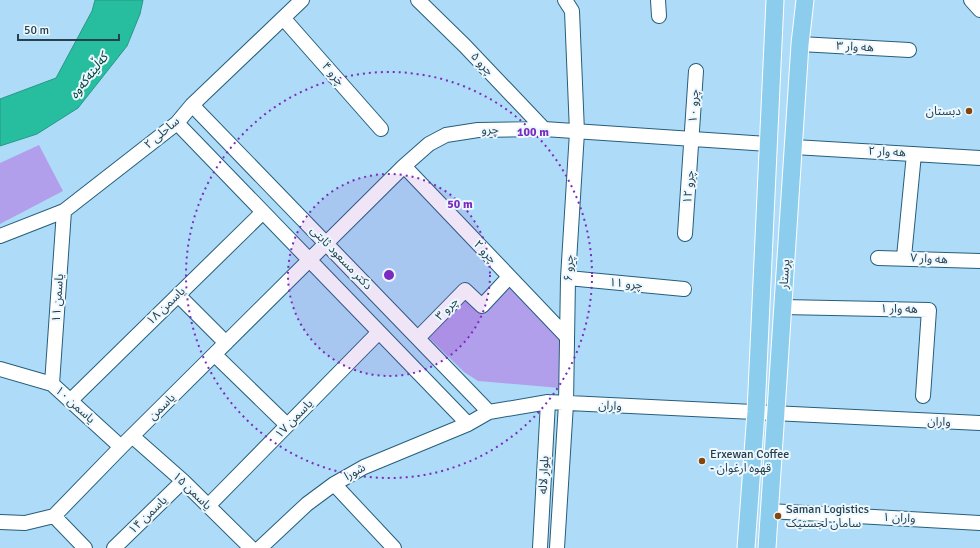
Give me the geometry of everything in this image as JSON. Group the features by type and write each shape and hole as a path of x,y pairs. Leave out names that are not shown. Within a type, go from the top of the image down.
{"main road":[{"name":"پرستار","path":"746,548 756,412 767,144 775,0"},
{"name":"پرستار","path":"767,548 777,414 800,44 806,0"}],"street":[{"name":"ساحلی ۲","path":"0,236 64,211 177,123 192,105 284,19 302,0"},
{"name":"چرو ۵","path":"418,0 465,46 544,129"},
{"path":"658,0 659,16"},
{"path":"972,0 980,10"},
{"name":"چرو ۶","path":"566,404 568,278 577,132 568,5"},
{"name":"چرو ۴","path":"284,19 381,129"},
{"name":"هه وار ۳","path":"800,44 909,50"},
{"name":"چرو ۱۰","path":"693,140 696,71"},
{"name":"دکتر مسعود ثابتی","path":"192,105 489,412"},
{"name":"دکتر مسعود ثابتی","path":"177,123 468,424"},
{"name":"چرو","path":"310,260 327,245 404,166 429,144 446,135 478,130 544,129 767,144"},
{"name":"چرو ۱۲","path":"685,234 693,140"},
{"name":"هه وار ۲","path":"794,147 980,158"},
{"path":"904,257 914,154"},
{"name":"چرو ۲","path":"404,166 567,336"},
{"name":"یاسمن ۱۱","path":"52,384 64,211"},
{"name":"یاسمن ۱۸","path":"70,401 263,212"},
{"name":"هه وار ۷","path":"878,258 904,257 980,261"},
{"name":"یاسمن","path":"54,516 132,436 310,260"},
{"name":"چرو ۳","path":"418,338 465,290 482,306 509,277"},
{"name":"چرو ۱۱","path":"568,278 684,289"},
{"path":"178,295 226,343"},
{"name":"هه وار ۱","path":"783,307 929,310 924,396"},
{"name":"یاسمن ۱۷","path":"208,506 379,332"},
{"path":"215,354 287,425"},
{"name":"یاسمن ۱۰","path":"0,369 52,384 121,447"},
{"name":"واران","path":"468,424 489,412 548,402 756,412"},
{"name":"بلوار لاله","path":"540,548 548,402"},
{"name":"بلوار لاله","path":"557,548 566,404"},
{"path":"756,412 777,414"},
{"name":"واران","path":"777,414 980,423"},
{"name":"شورا","path":"260,548 307,504 334,484 364,467 468,424"},
{"name":"یاسمن ۱۵","path":"132,436 183,481 251,548"},
{"name":"یاسمن ۱۴","path":"114,548 183,481"},
{"path":"334,484 394,548"},
{"name":"واران ۱","path":"769,511 980,523"},
{"path":"0,522 25,523 54,516 86,548"}],"shaded area":[{"path":"39,145 63,191 0,224 0,163"},
{"path":"507,285 561,339 560,388 478,381 464,372 428,337 466,297 485,311"}],"water":[{"name":"کەڵینەکەوە","path":"95,0 143,0 140,14 127,46 78,108 37,134 0,146 0,99 56,78 92,11"}],"place":[{"name":"دبستان","path":"969,111"},
{"name":"Erxewan Coffee - قهوه ارغوان","path":"702,461"},
{"name":"Saman Logistics سامان لجستیک","path":"778,516"}]}
